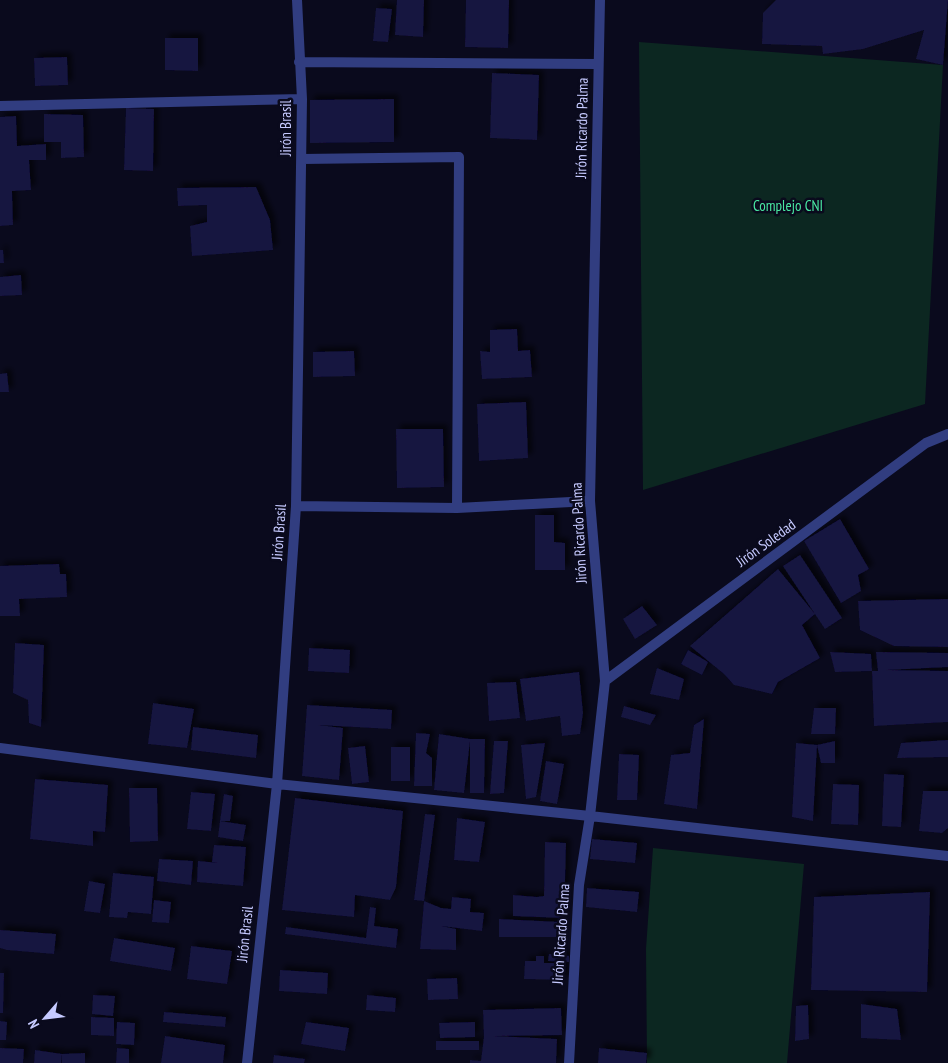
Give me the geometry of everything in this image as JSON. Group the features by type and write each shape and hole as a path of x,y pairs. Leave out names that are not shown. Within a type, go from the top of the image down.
{"street":[{"name":"Jirón Brasil","path":"246,1063 277,784 296,506 302,159 302,99 297,0"},
{"name":"Jirón Ricardo Palma","path":"569,1063 579,885 590,816 605,681 590,501 600,0"},
{"path":"299,62 598,64"},
{"path":"0,106 302,99"},
{"path":"302,159 459,157 457,508"},
{"name":"Jirón Soledad","path":"605,681 926,443 948,434"},
{"path":"296,506 457,508 590,501"},
{"path":"0,748 277,784 590,816 948,856"}],"green space":[{"name":"Complejo CNI","path":"639,42 943,65 925,404 643,490"},
{"path":"653,848 804,864 787,1063 647,1063 646,949"}],"building":[{"path":"397,0 424,0 423,37 395,35"},
{"path":"466,0 509,0 508,48 465,47"},
{"path":"776,0 948,0 943,65 916,59 924,30 863,49 823,54 822,46 762,44 763,13"},
{"path":"376,8 392,9 388,42 373,41"},
{"path":"165,38 198,38 198,71 165,70"},
{"path":"67,57 68,85 35,86 34,58"},
{"path":"492,73 539,75 537,140 490,138"},
{"path":"394,99 394,142 310,143 310,100"},
{"path":"126,108 154,109 153,171 124,170"},
{"path":"44,114 83,115 84,157 61,158 61,142 44,142"},
{"path":"16,116 17,146 46,144 46,160 29,160 31,190 12,191 13,225 0,226 0,117"},
{"path":"256,187 270,220 273,250 192,256 190,226 207,222 207,205 178,206 177,188"},
{"path":"0,250 3,250 4,263 0,263"},
{"path":"21,275 22,295 0,296 0,277"},
{"path":"517,329 518,351 530,350 532,377 482,379 480,351 490,352 490,330"},
{"path":"354,351 355,376 313,377 313,352"},
{"path":"7,373 9,392 0,392 0,374"},
{"path":"526,402 528,458 479,461 477,404"},
{"path":"396,429 443,429 444,487 397,488"},
{"path":"535,515 554,515 554,542 565,543 565,570 535,570"},
{"path":"840,519 869,569 858,575 861,591 841,603 804,541"},
{"path":"800,555 842,618 825,629 783,566"},
{"path":"59,564 60,574 66,574 67,597 19,599 20,616 0,616 0,566"},
{"path":"778,569 815,614 802,625 820,658 778,682 772,694 734,685 724,674 690,646"},
{"path":"948,599 948,647 894,646 860,630 858,601"},
{"path":"642,606 657,625 635,639 623,619"},
{"path":"15,643 44,645 41,727 29,723 28,700 13,693"},
{"path":"309,648 350,650 349,673 308,671"},
{"path":"688,650 708,662 702,675 681,664"},
{"path":"830,652 871,654 872,671 835,672"},
{"path":"876,652 948,653 948,667 886,670 948,671 948,722 874,726 872,671 878,671"},
{"path":"657,668 684,679 679,700 650,694"},
{"path":"579,672 583,713 580,734 562,736 560,716 526,721 520,679"},
{"path":"516,682 520,718 489,721 487,683"},
{"path":"153,703 194,709 187,748 148,744"},
{"path":"307,705 392,710 391,729 318,725 343,728 339,780 302,776"},
{"path":"624,706 656,715 650,725 621,717"},
{"path":"814,708 836,708 835,734 811,734"},
{"path":"704,719 697,809 664,804 671,755 690,753 694,725"},
{"path":"193,727 258,735 256,758 191,750"},
{"path":"416,733 430,734 426,753 432,758 432,786 414,786"},
{"path":"439,734 470,739 485,739 484,793 470,793 470,741 464,793 434,790"},
{"path":"948,740 948,757 897,758 901,743"},
{"path":"494,741 508,741 504,793 490,794"},
{"path":"835,741 835,763 821,763 817,745"},
{"path":"545,743 536,797 526,799 521,745"},
{"path":"796,743 817,745 813,821 792,817"},
{"path":"365,746 369,782 352,784 348,748"},
{"path":"391,747 410,747 410,781 391,781"},
{"path":"619,754 639,755 637,800 617,800"},
{"path":"546,761 564,764 557,804 540,801"},
{"path":"884,774 904,775 901,827 882,826"},
{"path":"35,779 108,785 105,832 93,831 93,846 30,839"},
{"path":"833,784 859,785 858,825 831,824"},
{"path":"129,788 157,788 158,841 130,842"},
{"path":"923,791 948,791 948,828 942,833 919,831"},
{"path":"191,792 215,794 211,831 187,829"},
{"path":"224,794 233,796 230,821 220,821"},
{"path":"295,798 403,811 396,887 390,900 355,895 354,917 282,910"},
{"path":"425,814 435,815 424,901 414,900"},
{"path":"457,818 485,822 479,862 454,860"},
{"path":"220,821 246,825 243,841 218,837"},
{"path":"592,839 637,843 635,863 590,859"},
{"path":"545,842 566,843 564,918 513,916 513,895 544,896"},
{"path":"214,845 246,847 243,886 197,882 198,861 219,863 212,862"},
{"path":"159,859 193,861 191,885 157,881"},
{"path":"113,873 154,877 151,914 128,912 127,918 109,917"},
{"path":"89,881 105,884 100,913 84,911"},
{"path":"587,888 639,892 637,912 586,907"},
{"path":"930,892 927,992 811,990 814,897"},
{"path":"452,897 471,899 470,912 484,913 482,931 441,926 456,929 456,950 420,949 424,901 441,908 451,909"},
{"path":"154,900 171,902 169,923 152,922"},
{"path":"370,907 376,908 374,926 398,929 396,948 285,934 286,927 366,938"},
{"path":"499,919 560,922 562,937 499,937"},
{"path":"0,930 56,934 54,954 0,948"},
{"path":"114,938 175,948 171,971 110,961"},
{"path":"191,946 232,951 227,984 187,979"},
{"path":"549,954 569,956 569,962 548,961"},
{"path":"536,956 544,956 544,963 564,963 564,980 524,979 525,961 536,961"},
{"path":"280,970 328,973 327,994 279,991"},
{"path":"0,973 4,973 3,1013 0,1013"},
{"path":"457,978 458,999 428,1000 427,979"},
{"path":"93,995 115,996 113,1016 92,1014"},
{"path":"367,995 396,998 395,1012 366,1010"},
{"path":"861,1004 897,1009 901,1040 861,1038"},
{"path":"808,1005 809,1039 795,1041 796,1006"},
{"path":"561,1008 562,1035 493,1036 557,1039 556,1063 470,1063 470,1060 481,1061 484,1037 483,1010"},
{"path":"164,1012 226,1017 225,1027 163,1022"},
{"path":"91,1017 114,1018 114,1036 91,1035"},
{"path":"0,1021 7,1022 6,1040 0,1040"},
{"path":"117,1022 135,1023 134,1045 116,1044"},
{"path":"306,1022 349,1028 345,1051 301,1044"},
{"path":"475,1022 475,1037 440,1038 439,1023"},
{"path":"165,1036 225,1045 223,1063 161,1063"},
{"path":"436,1041 479,1041 479,1050 436,1050"},
{"path":"0,1048 24,1049 23,1063 0,1063"},
{"path":"117,1048 129,1049 129,1063 116,1063"},
{"path":"599,1048 647,1053 646,1063 598,1063"},
{"path":"35,1050 62,1054 61,1063 34,1063"},
{"path":"85,1053 85,1063 62,1063 62,1054"},
{"path":"274,1055 305,1059 304,1063 273,1063"}]}
